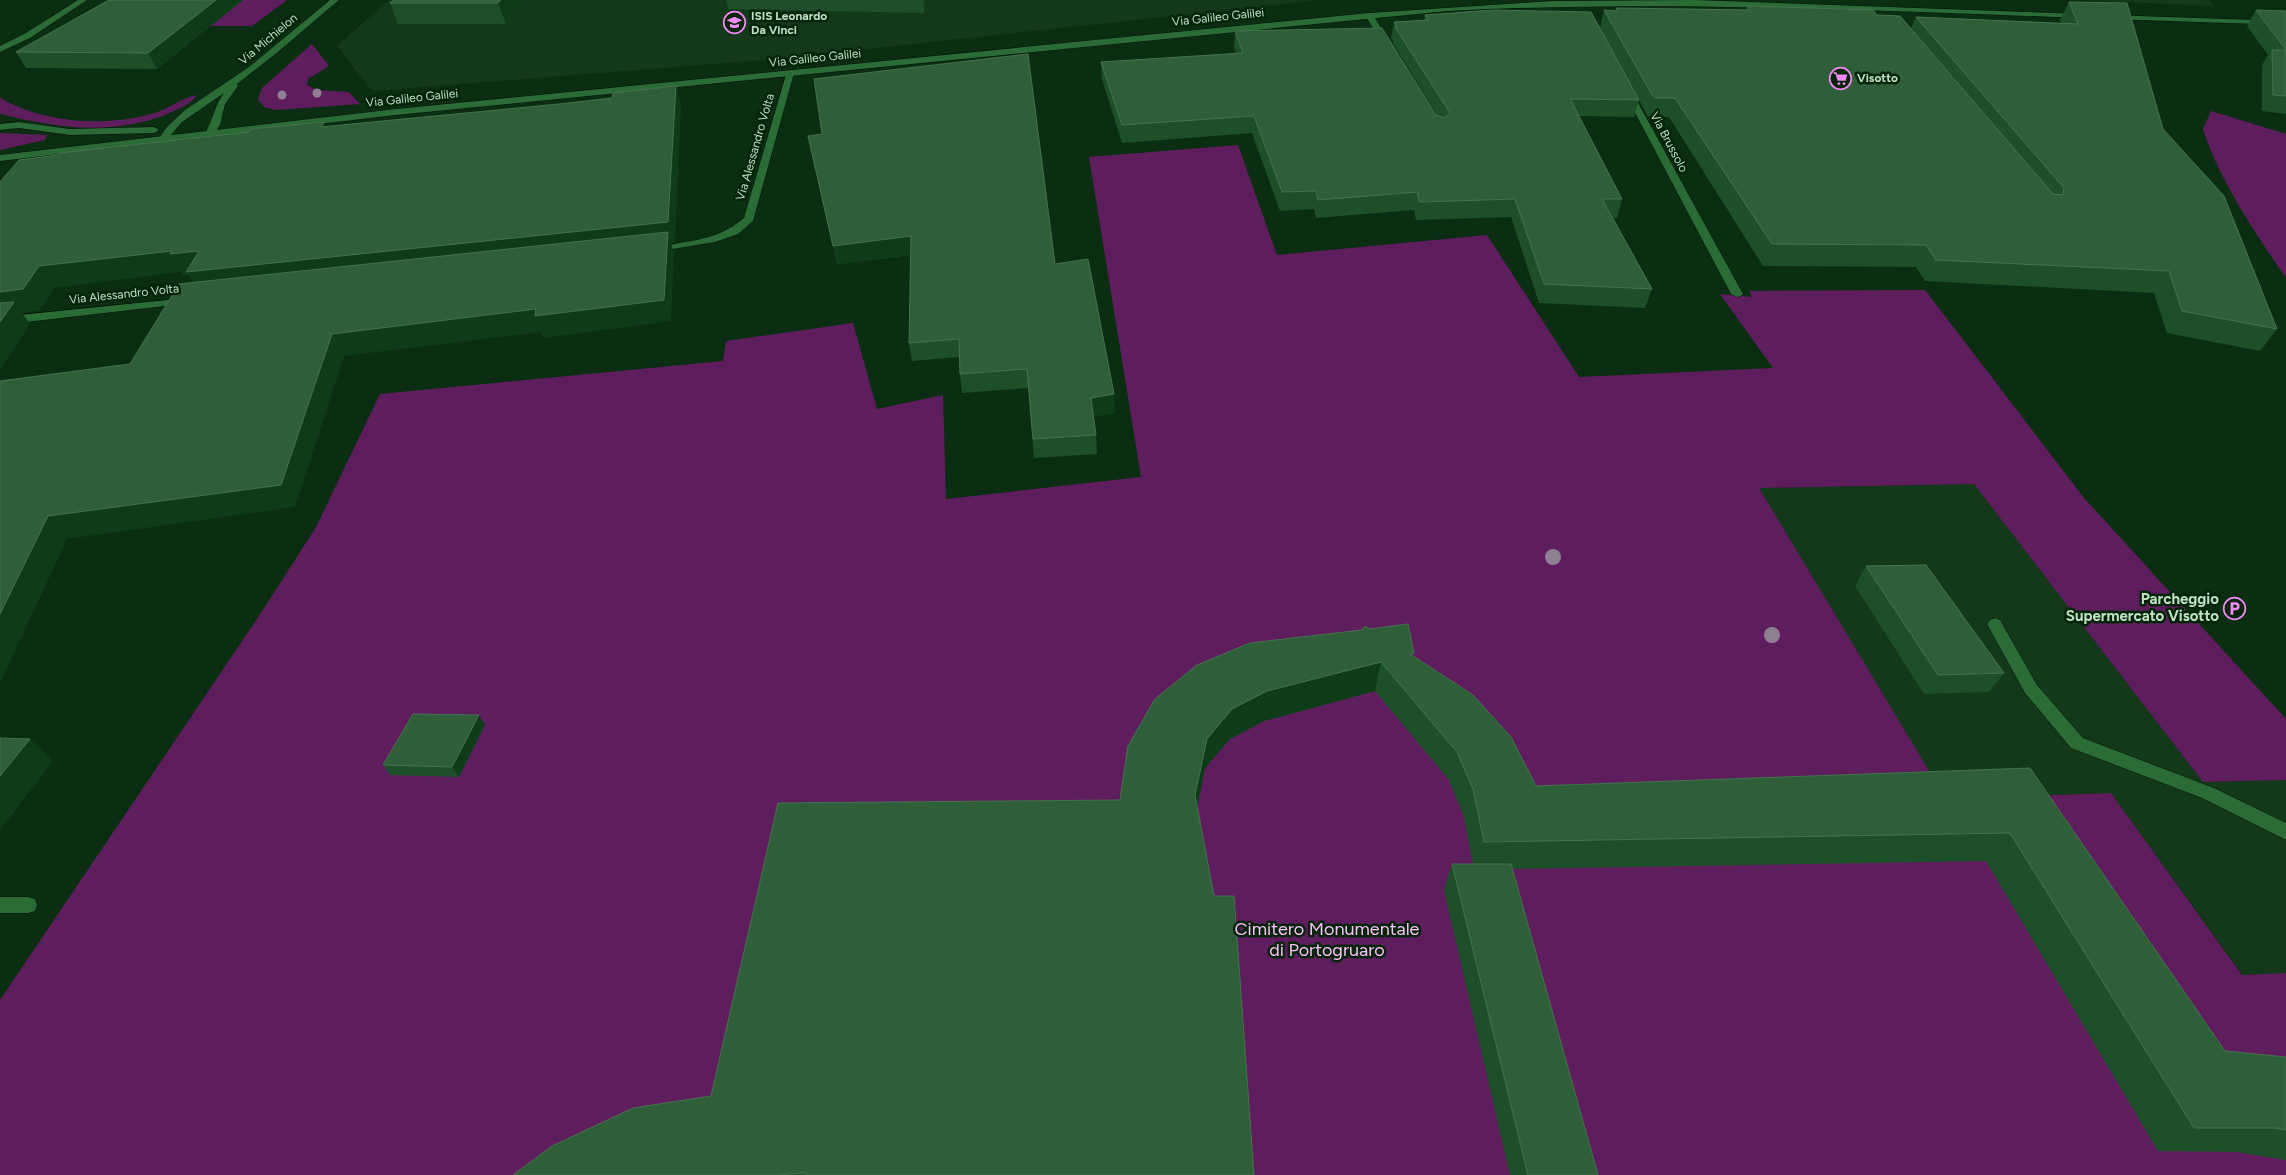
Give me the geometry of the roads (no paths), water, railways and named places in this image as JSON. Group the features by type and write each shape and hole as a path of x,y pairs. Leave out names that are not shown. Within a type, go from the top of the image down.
{"street":[{"path":"0,48 27,36 82,0"},
{"name":"Via Michielon","path":"163,139 169,129 200,103 240,79 335,0"},
{"name":"Via Galileo Galilei","path":"0,158 208,135 305,122 1369,15 1467,7 1582,7 1695,3 2089,16"},
{"path":"1879,9 1886,17"},
{"path":"1369,15 1394,56"},
{"path":"2099,17 2286,23"},
{"path":"0,39 27,36"},
{"name":"Via Alessandro Volta","path":"640,252 669,249 711,240 734,232 749,219 790,73"},
{"name":"Via Michielon","path":"208,135 215,125 220,104 240,79"},
{"name":"Via Brussolo","path":"1621,79 1737,294"},
{"path":"0,121 20,126"},
{"name":"Via Galileo Galilei","path":"0,127 20,126 70,132 305,122"},
{"path":"0,169 60,151"},
{"name":"Via Alessandro Volta","path":"0,321 197,300"},
{"path":"1995,624 2031,689 2077,743 2208,792 2286,832"},
{"path":"0,905 28,905"}],"place":[{"name":"ISIS Leonardo Da Vinci","path":"735,23"},
{"name":"Visotto","path":"1841,78"},
{"name":"Parcheggio Supermercato Visotto","path":"2235,608"}],"park label":[{"name":"Cimitero Monumentale di Portogruaro","path":"1327,940"}]}
